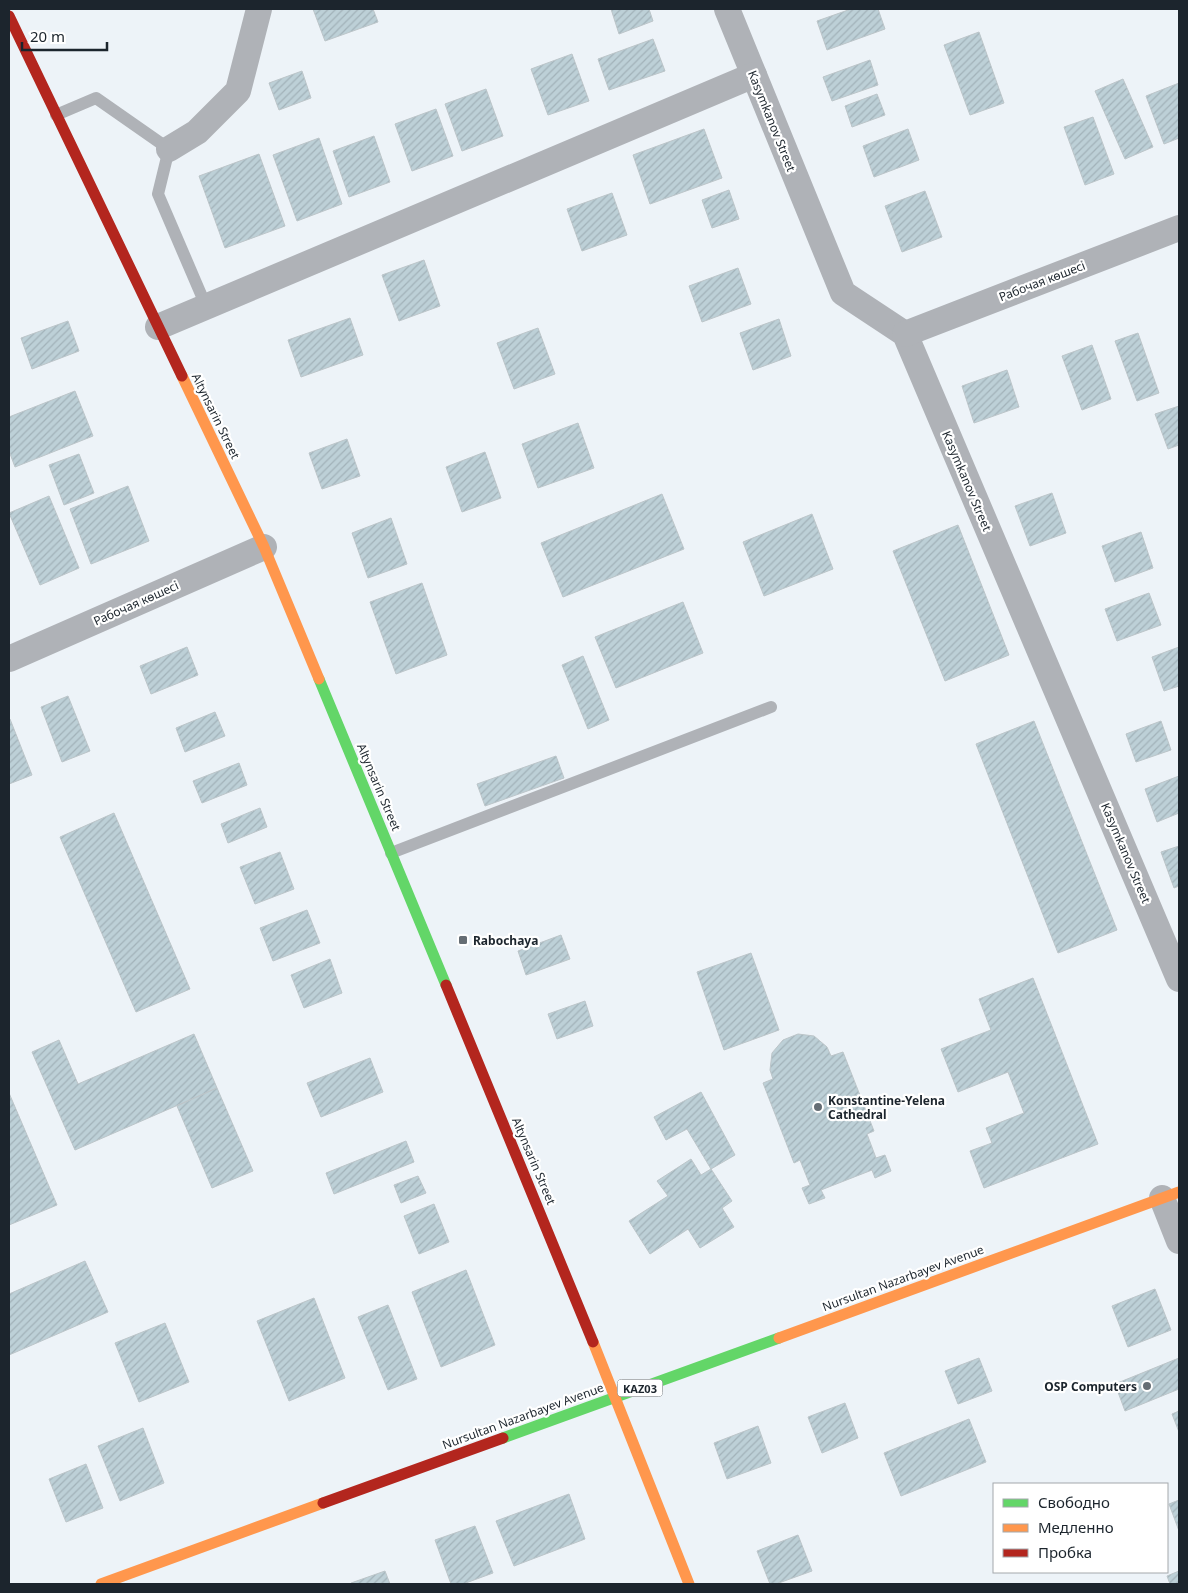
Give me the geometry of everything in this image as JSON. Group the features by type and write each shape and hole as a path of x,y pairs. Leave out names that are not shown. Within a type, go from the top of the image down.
{"street":[{"path":"169,149 196,132 238,91 259,9"},
{"name":"Kasymkanov Street","path":"727,9 843,294 905,334 1179,975"},
{"name":"Altynsarin Street","path":"9,16 264,547 616,1397 689,1584"},
{"path":"158,327 754,75"},
{"name":"Рабочая көшесі","path":"905,334 1179,228"},
{"name":"Рабочая көшесі","path":"9,658 264,547"},
{"path":"1171,1195 1179,1241"},
{"name":"Nursultan Nazarbayev Avenue","path":"101,1584 1171,1195"}],"lane":[{"path":"56,115 96,98 169,149 158,194 206,306"},
{"path":"391,853 771,708"}],"building":[{"path":"313,9 373,9 378,22 325,41"},
{"path":"611,9 649,9 653,21 619,34"},
{"path":"851,9 878,9 885,29 827,50 817,21"},
{"path":"979,32 1004,103 970,115 944,45"},
{"path":"653,39 665,71 609,90 598,59"},
{"path":"572,54 589,101 548,115 531,69"},
{"path":"870,60 878,85 832,101 823,77"},
{"path":"302,71 311,98 279,110 269,83"},
{"path":"1123,79 1153,147 1125,159 1095,91"},
{"path":"1179,83 1179,138 1164,144 1146,96"},
{"path":"486,89 503,136 462,151 445,104"},
{"path":"877,94 885,115 852,127 845,106"},
{"path":"436,109 453,156 412,171 395,124"},
{"path":"1093,117 1114,174 1085,185 1064,127"},
{"path":"704,129 722,178 650,204 633,155"},
{"path":"908,129 919,160 874,177 863,146"},
{"path":"374,136 390,182 349,197 333,151"},
{"path":"319,138 342,204 297,221 273,155"},
{"path":"259,154 285,226 225,248 199,176"},
{"path":"729,190 739,219 712,228 702,200"},
{"path":"925,191 942,237 902,252 885,206"},
{"path":"612,193 627,235 582,251 567,209"},
{"path":"424,260 440,306 399,321 382,275"},
{"path":"738,268 751,304 702,322 689,286"},
{"path":"350,318 363,355 301,377 288,340"},
{"path":"779,319 791,356 753,370 740,333"},
{"path":"68,321 79,351 32,369 21,338"},
{"path":"538,328 555,374 514,389 497,343"},
{"path":"1138,333 1159,393 1137,401 1115,341"},
{"path":"1092,345 1111,399 1082,410 1062,356"},
{"path":"1007,370 1019,407 974,423 962,386"},
{"path":"75,391 93,436 15,467 9,451 9,417"},
{"path":"1179,406 1179,445 1168,449 1155,414"},
{"path":"578,423 594,468 538,488 522,444"},
{"path":"347,439 360,476 322,489 309,453"},
{"path":"485,452 501,498 462,512 446,467"},
{"path":"79,454 94,493 64,505 49,465"},
{"path":"128,486 149,541 91,564 70,509"},
{"path":"1052,493 1066,533 1030,546 1015,506"},
{"path":"662,494 684,549 563,597 541,543"},
{"path":"49,496 79,568 40,585 9,513"},
{"path":"812,514 833,569 764,596 743,542"},
{"path":"391,518 407,564 368,578 352,533"},
{"path":"958,525 1009,655 945,681 893,551"},
{"path":"1141,532 1153,568 1115,582 1102,546"},
{"path":"422,583 447,655 396,674 370,602"},
{"path":"1149,593 1161,625 1117,641 1105,609"},
{"path":"683,602 703,653 616,688 595,637"},
{"path":"187,647 198,675 151,694 140,666"},
{"path":"1179,647 1179,686 1164,691 1152,657"},
{"path":"583,656 609,720 588,729 562,665"},
{"path":"68,696 90,751 62,762 41,707"},
{"path":"215,712 225,736 185,752 176,728"},
{"path":"9,720 32,775 9,784"},
{"path":"1034,721 1117,930 1058,953 976,744"},
{"path":"1161,721 1171,750 1136,762 1126,734"},
{"path":"556,756 564,778 485,806 477,784"},
{"path":"239,763 247,785 202,803 193,781"},
{"path":"1179,776 1179,813 1157,822 1145,789"},
{"path":"260,808 267,827 228,843 221,824"},
{"path":"114,813 190,989 136,1012 60,837"},
{"path":"1179,846 1179,886 1174,888 1161,852"},
{"path":"280,852 294,889 255,904 240,867"},
{"path":"307,910 320,943 273,961 260,928"},
{"path":"561,935 570,959 526,975 518,951"},
{"path":"751,953 779,1030 724,1050 697,972"},
{"path":"330,959 342,993 304,1008 291,975"},
{"path":"1033,978 1098,1144 984,1188 970,1151 992,1143 986,1128 1024,1113 1008,1072 958,1092 941,1049 991,1030 979,999"},
{"path":"585,1001 593,1026 557,1039 548,1014"},
{"path":"194,1034 217,1088 75,1150 32,1052 59,1040 78,1084"},
{"name":"Konstantine-Yelena Cathedral","path":"798,1034 814,1036 827,1047 831,1056 843,1052 874,1131 867,1134 876,1158 885,1155 891,1171 875,1178 872,1170 821,1190 825,1198 809,1204 802,1188 810,1185 800,1160 794,1163 763,1083 773,1079 770,1070 772,1053 783,1040"},
{"path":"370,1058 383,1092 321,1117 307,1083"},
{"path":"217,1088 253,1171 212,1188 177,1106"},
{"path":"701,1092 735,1155 711,1169 687,1129 666,1140 654,1117"},
{"path":"9,1093 57,1205 9,1225"},
{"path":"406,1141 414,1162 334,1194 326,1173"},
{"path":"691,1159 701,1175 711,1169 732,1201 722,1208 734,1227 700,1248 688,1229 650,1254 629,1221 668,1196 657,1181"},
{"path":"418,1176 426,1193 401,1203 394,1185"},
{"path":"434,1204 449,1242 419,1254 404,1216"},
{"path":"85,1261 108,1312 9,1355 9,1294"},
{"path":"466,1270 495,1345 441,1367 412,1292"},
{"path":"1155,1289 1171,1330 1128,1347 1112,1306"},
{"path":"314,1298 345,1378 289,1401 257,1321"},
{"path":"388,1305 417,1379 388,1390 358,1317"},
{"path":"165,1323 189,1382 139,1402 115,1343"},
{"path":"979,1358 992,1391 958,1404 945,1371"},
{"name":"OSP Computers","path":"1179,1358 1179,1389 1125,1411 1115,1384"},
{"path":"845,1403 858,1438 822,1453 808,1417"},
{"path":"1179,1411 1179,1432 1172,1414"},
{"path":"969,1419 986,1462 901,1496 884,1453"},
{"path":"758,1426 771,1463 727,1479 714,1443"},
{"path":"143,1428 164,1483 120,1501 98,1446"},
{"path":"86,1464 103,1508 66,1522 49,1479"},
{"path":"569,1494 585,1539 514,1566 496,1521"},
{"path":"1179,1500 1179,1531 1169,1504"},
{"path":"475,1526 493,1573 463,1584 451,1584 435,1540"},
{"path":"798,1535 812,1571 776,1584 770,1584 757,1551"},
{"path":"385,1571 390,1584 351,1583"},
{"path":"1179,1571 1179,1584 1170,1584 1167,1576"}],"traffic: fast":[{"path":"319,679 446,985"},
{"path":"503,1438 779,1338"}],"traffic: slow":[{"path":"182,376 264,547 319,679"},
{"path":"779,1338 1179,1192"},
{"path":"593,1342 689,1584"},
{"path":"101,1584 323,1503"}],"traffic: jam":[{"path":"9,16 182,376"},
{"path":"446,985 593,1342"},
{"path":"323,1503 503,1438"}],"place":[{"name":"Rabochaya","path":"463,940"},
{"name":"Konstantine-Yelena Cathedral","path":"818,1107"},
{"name":"OSP Computers","path":"1147,1386"}]}
